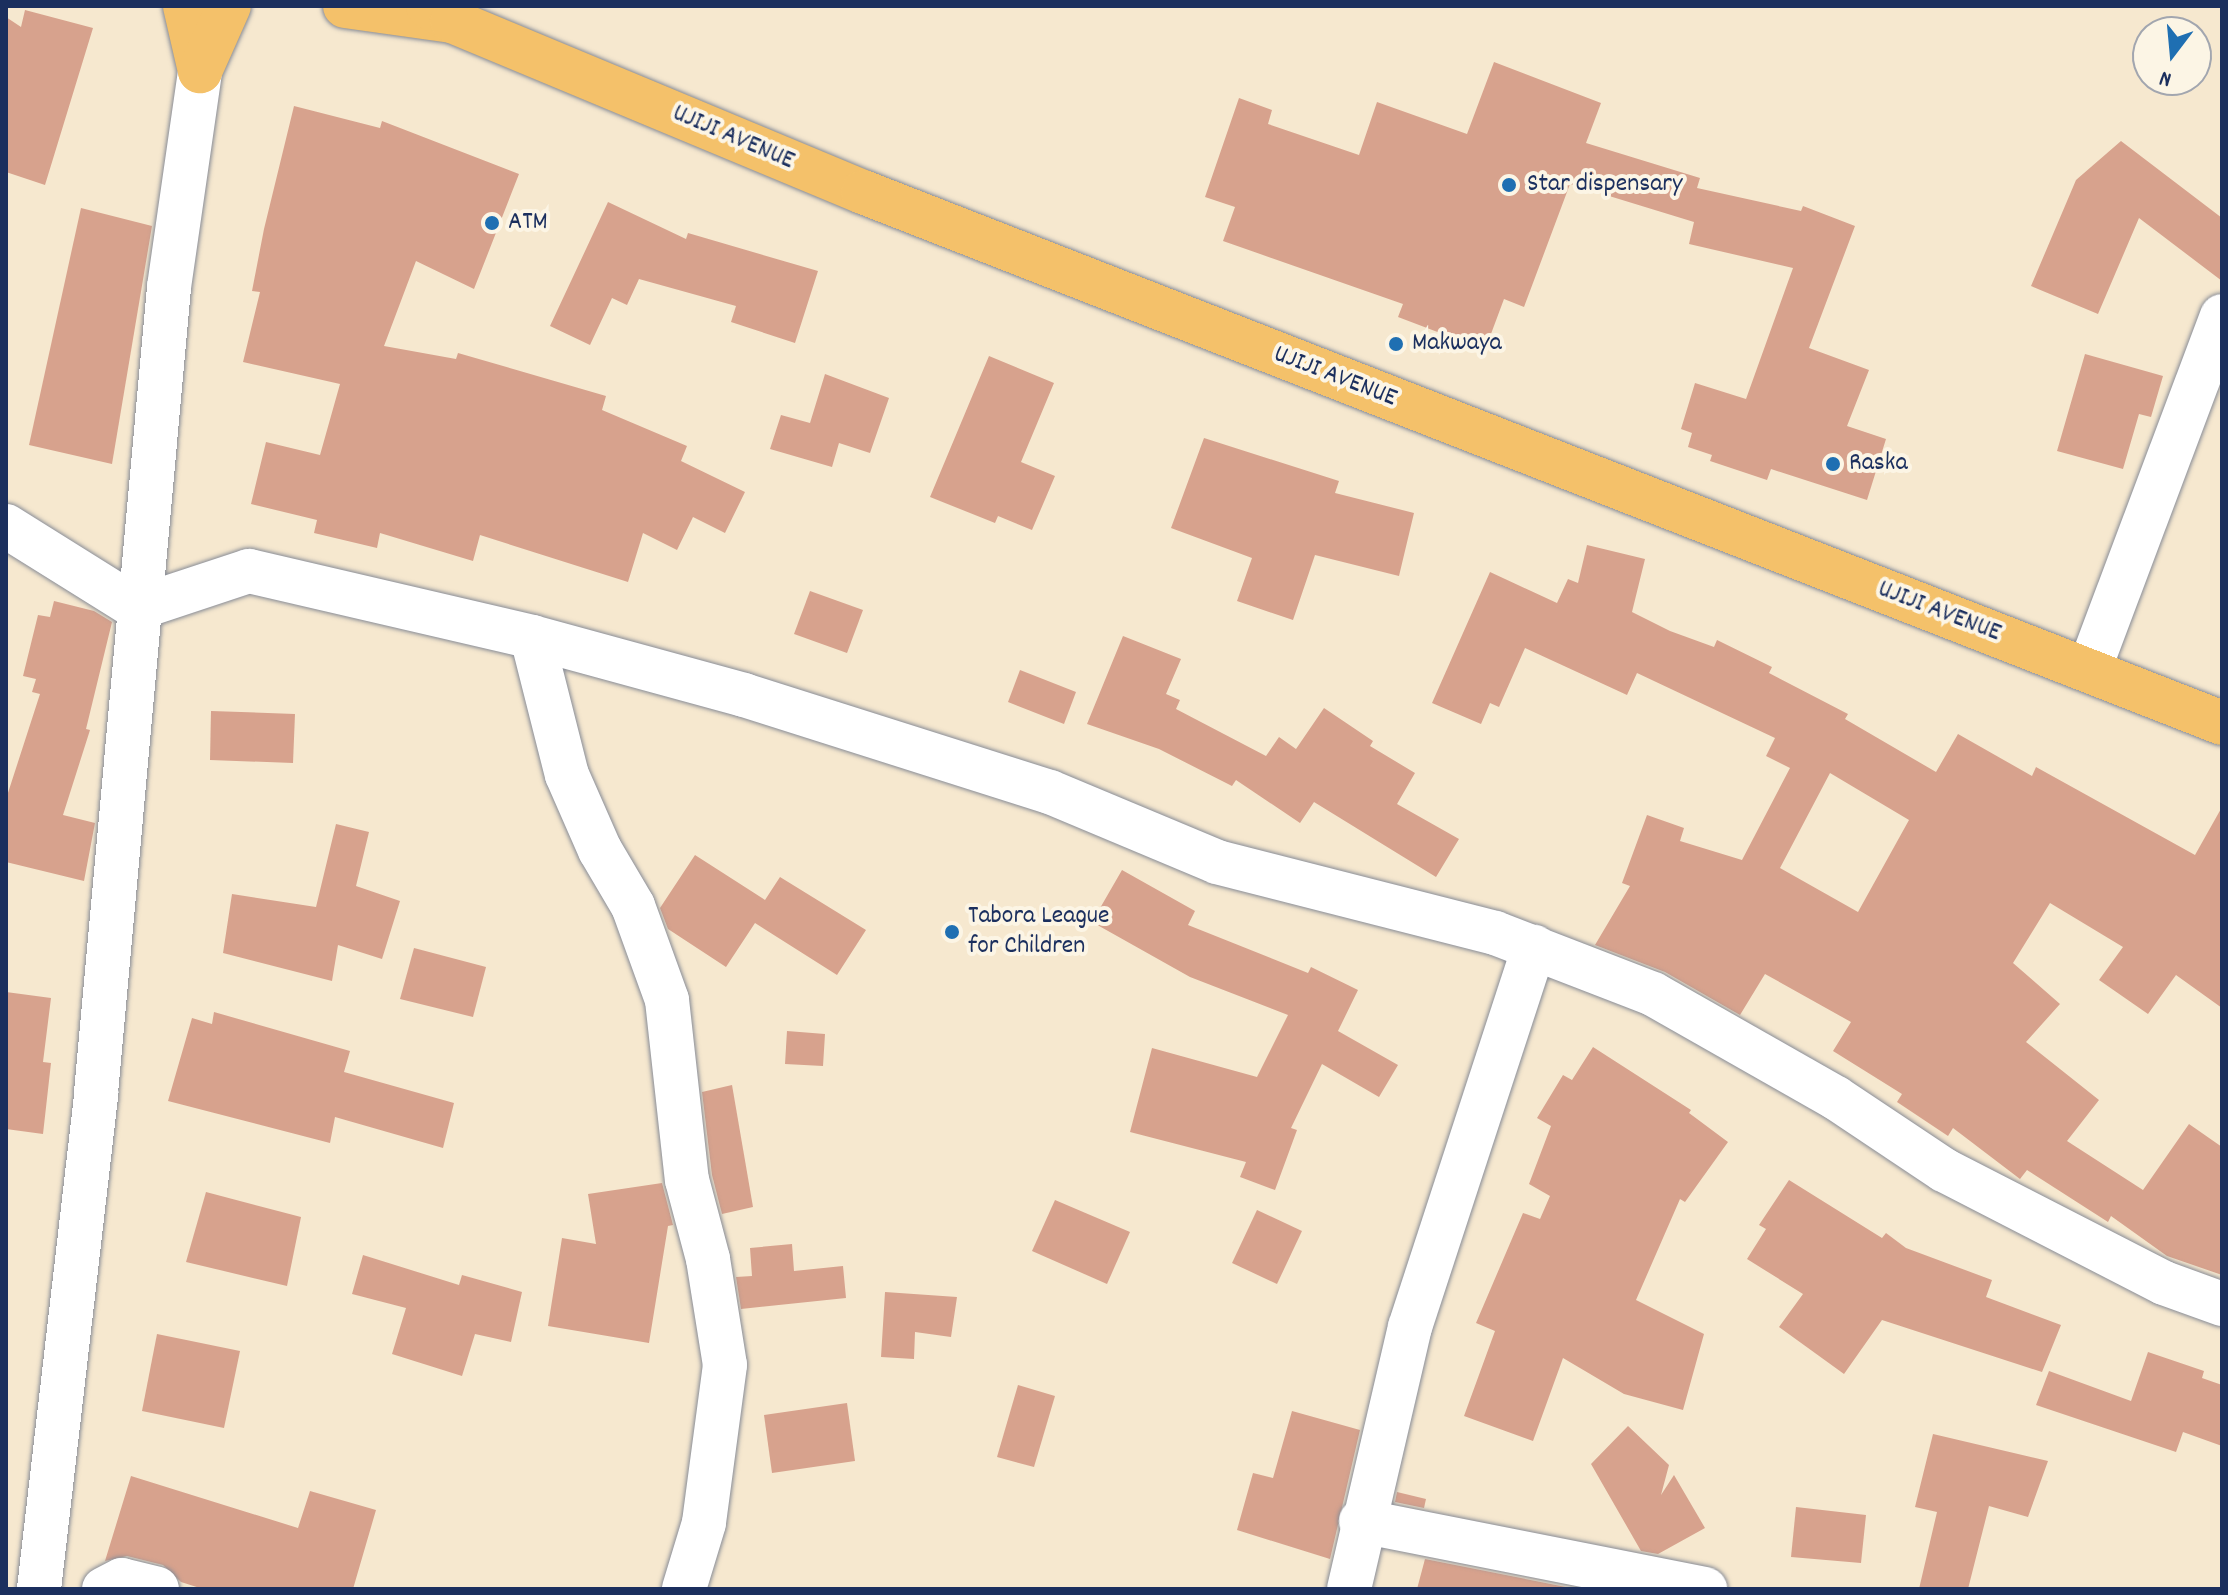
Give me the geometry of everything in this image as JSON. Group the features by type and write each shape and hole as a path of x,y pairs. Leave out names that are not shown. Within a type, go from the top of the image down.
{"highway":[{"path":"185,6 200,71"},
{"path":"200,71 229,6"},
{"name":"UJIJI AVENUE","path":"345,6 440,14 863,192 2222,723"}],"street":[{"path":"39,1589 96,1093 137,608 178,204 200,71"},
{"path":"2089,670 2222,316"},
{"path":"6,526 137,608"},
{"path":"137,608 249,571 532,637 744,695 1050,792 1217,862 1452,920 1534,947 1653,994 1836,1098 1944,1170 2164,1283 2222,1304"},
{"path":"532,637 567,775 594,838 633,906 667,1000 687,1180 708,1259 725,1365 704,1523 684,1589"},
{"path":"1349,1589 1361,1521 1410,1327 1534,947"},
{"path":"1361,1521 1705,1589"},
{"path":"104,1589 122,1580 157,1589"}],"building":[{"path":"25,10 93,28 45,185 6,172 6,17 21,27"},
{"path":"1494,62 1601,103 1586,143 1700,178 1697,188 1801,211 1803,206 1855,226 1809,348 1869,370 1847,426 1886,439 1867,500 1771,469 1767,480 1710,461 1712,455 1688,447 1692,433 1681,429 1695,383 1746,399 1793,268 1689,244 1694,222 1570,184 1524,307 1504,299 1485,350 1398,317 1403,304 1223,241 1235,207 1205,197 1239,98 1272,110 1268,124 1359,155 1377,102 1467,134"},
{"path":"294,106 380,128 382,121 519,174 474,289 416,261 384,346 456,359 458,353 606,396 602,410 687,446 681,461 745,492 725,533 693,517 677,550 643,533 628,582 480,535 473,561 380,533 377,548 314,533 317,520 251,504 266,442 320,455 340,384 243,362 260,292 252,291 264,229"},
{"path":"2121,141 2222,218 2222,281 2139,218 2098,314 2031,286 2076,180"},
{"path":"608,202 686,239 688,233 818,271 795,343 731,322 736,306 639,279 627,305 612,298 590,345 550,326"},
{"path":"81,208 152,226 112,464 29,445"},
{"path":"2085,354 2163,376 2151,417 2139,414 2123,469 2057,451"},
{"path":"989,356 1054,383 1021,462 1055,476 1032,530 998,516 995,523 930,497"},
{"path":"825,374 889,398 870,453 839,443 832,467 770,449 781,415 810,423"},
{"path":"1204,438 1339,481 1335,493 1414,513 1399,576 1315,555 1293,620 1237,601 1252,558 1171,528"},
{"path":"1587,545 1645,559 1632,612 1670,631 1714,647 1717,640 1772,667 1769,673 1848,714 1845,719 1936,772 1958,734 2032,776 2036,767 2195,855 2222,807 2222,1008 2176,975 2148,1014 2099,980 2123,947 2050,903 2013,963 2060,1004 2026,1042 2099,1100 2067,1141 2143,1190 2189,1124 2222,1147 2222,1275 2167,1256 2111,1216 2108,1222 2027,1170 2020,1179 1953,1128 1948,1136 1897,1102 1902,1094 1833,1051 1851,1022 1765,974 1740,1015 1665,972 1595,945 1630,886 1622,883 1647,815 1684,828 1680,841 1742,860 1790,768 1766,756 1775,738 1637,673 1627,695 1525,648 1499,707 1490,703 1481,724 1432,703 1490,572 1557,603 1568,579 1578,583","holes":["1830,773 1909,820 1858,912 1780,868"]},
{"path":"810,591 863,610 847,653 794,634"},
{"path":"54,601 94,611 112,622 86,729 90,730 63,815 95,823 84,881 6,862 6,799 40,694 32,692 36,679 23,676 38,615 50,617"},
{"path":"1123,636 1181,659 1166,694 1180,700 1176,709 1266,756 1279,737 1296,749 1324,708 1373,741 1370,746 1415,773 1397,804 1459,839 1436,877 1314,802 1300,823 1236,780 1232,786 1159,749 1087,724"},
{"path":"1020,670 1076,692 1064,724 1008,702"},
{"path":"211,711 295,714 293,763 210,760"},
{"path":"336,824 369,832 356,886 400,901 382,959 338,945 332,981 223,953 232,894 316,907"},
{"path":"695,855 765,900 780,877 866,930 837,975 755,923 726,967 668,929 660,908"},
{"path":"1122,870 1195,911 1188,925 1308,973 1311,967 1358,990 1338,1031 1398,1065 1379,1097 1322,1064 1291,1128 1297,1130 1275,1190 1240,1177 1246,1162 1130,1132 1152,1048 1257,1077 1288,1015 1190,977 1092,922"},
{"path":"414,948 486,967 473,1017 400,999"},
{"path":"6,992 51,998 43,1062 51,1063 43,1134 6,1129"},
{"path":"214,1012 350,1051 344,1072 454,1103 443,1148 335,1117 330,1143 168,1101 192,1018 212,1024"},
{"path":"787,1031 825,1034 823,1066 785,1064"},
{"path":"1593,1047 1691,1110 1689,1113 1728,1142 1685,1202 1680,1199 1636,1300 1704,1334 1683,1410 1624,1394 1563,1358 1533,1441 1464,1416 1495,1331 1476,1323 1523,1213 1540,1219 1550,1196 1529,1184 1551,1126 1537,1118 1563,1075 1572,1080"},
{"path":"732,1085 753,1207 722,1214 712,1175 702,1092"},
{"path":"1789,1180 1882,1238 1886,1233 1906,1248 1992,1280 1986,1297 2061,1325 2042,1372 1882,1320 1844,1374 1779,1327 1803,1294 1747,1259 1766,1229 1759,1225"},
{"path":"662,1183 673,1225 668,1226 649,1343 548,1326 562,1238 596,1244 588,1194"},
{"path":"206,1192 301,1217 287,1286 186,1262"},
{"path":"1055,1200 1130,1232 1107,1284 1032,1251"},
{"path":"1257,1210 1302,1231 1277,1284 1232,1263"},
{"path":"792,1244 794,1271 843,1266 846,1298 741,1309 736,1277 752,1276 750,1248"},
{"path":"363,1255 459,1285 462,1275 522,1292 511,1342 475,1334 462,1376 392,1354 406,1308 352,1294"},
{"path":"885,1292 957,1297 951,1337 915,1332 914,1359 881,1357"},
{"path":"157,1334 240,1351 224,1428 142,1411"},
{"path":"2148,1352 2204,1371 2202,1378 2222,1385 2222,1446 2183,1432 2176,1452 2036,1405 2049,1371 2131,1401"},
{"path":"1018,1385 1055,1396 1034,1467 997,1457"},
{"path":"847,1403 855,1461 772,1473 764,1415"},
{"path":"1292,1411 1360,1430 1330,1559 1237,1530 1253,1473 1273,1478"},
{"path":"1628,1426 1669,1465 1661,1495 1674,1475 1705,1528 1658,1554 1641,1551 1591,1464"},
{"path":"1933,1434 2048,1461 2028,1517 1989,1506 1968,1589 1919,1589 1937,1512 1915,1507"},
{"path":"131,1476 298,1528 310,1491 376,1510 353,1589 203,1589 181,1582 163,1565 127,1556 105,1561"},
{"path":"1397,1492 1426,1499 1424,1508 1395,1502"},
{"path":"1796,1507 1866,1515 1861,1563 1791,1557"},
{"path":"1425,1559 1576,1589 1417,1589"}],"place":[{"name":"Star dispensary","path":"1509,185"},
{"name":"ATM","path":"492,223"},
{"name":"Makwaya","path":"1396,344"},
{"name":"Raska","path":"1833,464"},
{"name":"Tabora League for Children","path":"952,932"}]}
